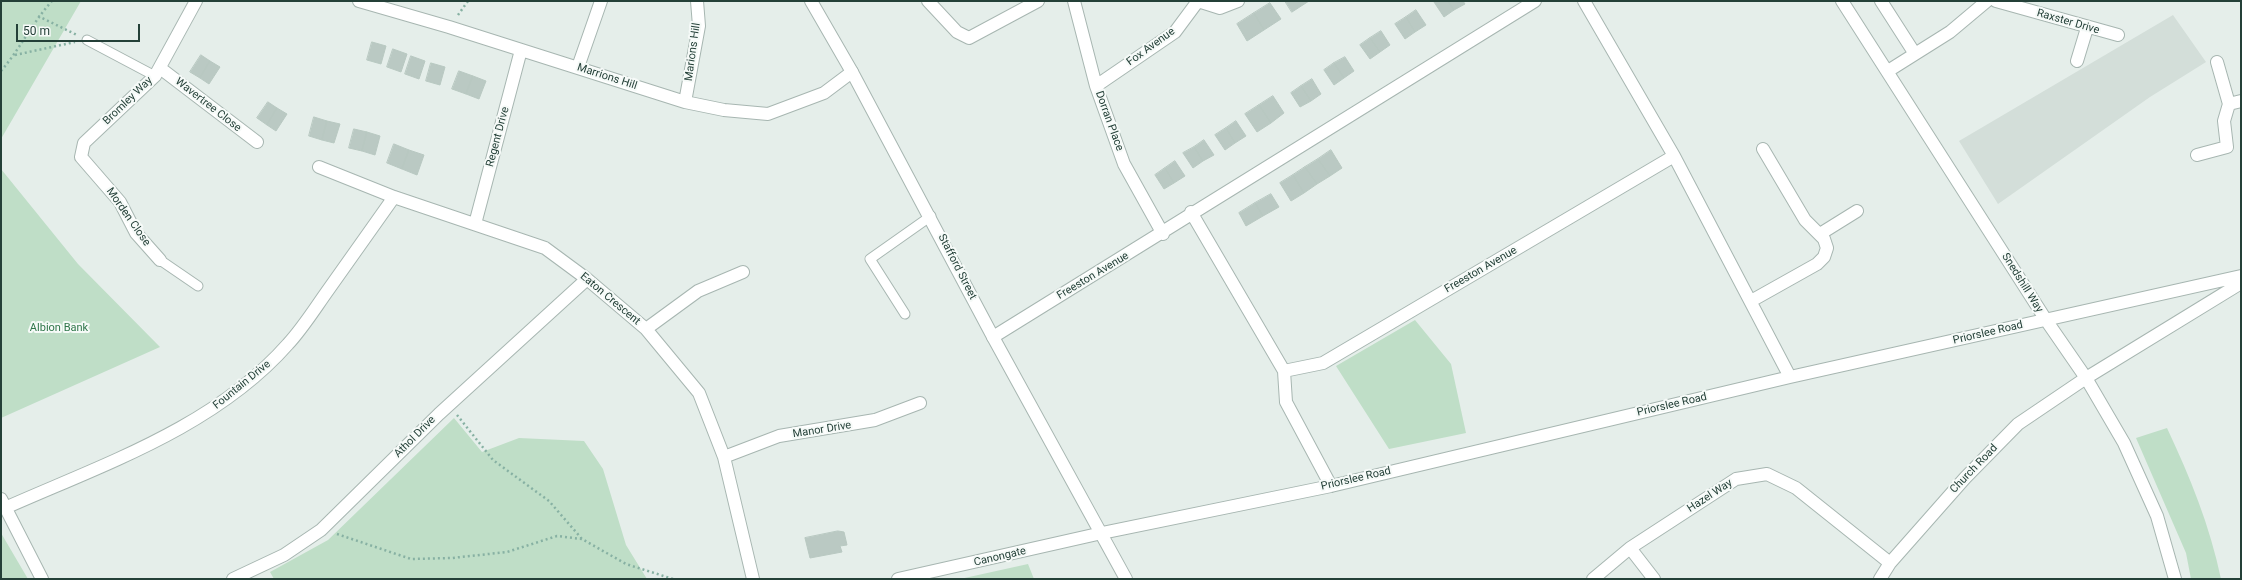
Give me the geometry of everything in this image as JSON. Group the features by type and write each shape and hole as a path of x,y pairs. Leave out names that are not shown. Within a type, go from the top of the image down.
{"street":[{"name":"Bromley Way","path":"81,157 84,143 157,72 196,1"},
{"name":"Marrions Hill","path":"358,1 578,67 685,102 724,110 768,114 824,93 852,72"},
{"path":"578,67 601,1"},
{"name":"Marions Hill","path":"685,102 699,26 697,1"},
{"name":"Stafford Street","path":"811,1 931,216 993,337 1126,579"},
{"path":"928,1 957,32 969,38 1038,1"},
{"name":"Dorran Place","path":"1074,1 1096,86 1124,164 1163,234"},
{"name":"Fox Avenue","path":"1096,86 1175,32 1198,1 1220,8 1238,1"},
{"name":"Freeston Avenue","path":"993,337 1163,234 1191,212 1535,1"},
{"path":"1584,1 1674,156 1790,377"},
{"name":"Snedshill Way","path":"1842,1 2046,320 2086,378 2124,443 2157,516 2175,579"},
{"path":"1882,1 1915,54"},
{"path":"1888,71 1950,32 1987,1"},
{"name":"Raxster Drive","path":"1996,1 2087,28 2118,35"},
{"path":"2077,62 2087,28"},
{"name":"Regent Drive","path":"475,224 520,50"},
{"path":"2197,155 2227,147 2224,121 2229,104 2217,62"},
{"name":"Wavertree Close","path":"157,72 256,142"},
{"path":"2229,104 2241,101"},
{"path":"1751,301 1817,264 1824,257 1827,248 1824,239 1805,220 1763,150"},
{"name":"Freeston Avenue","path":"1284,371 1323,363 1674,156"},
{"name":"Morden Close","path":"81,157 120,202 136,233 160,260"},
{"name":"Eaton Crescent","path":"319,167 394,197 545,248 587,279 646,329 699,393 724,457 753,579"},
{"name":"Fountain Drive","path":"3,503 118,458 176,430 219,405 255,376 289,344 394,197"},
{"path":"1820,234 1857,211"},
{"path":"1191,212 1284,371 1286,402 1331,486"},
{"path":"646,329 698,291 743,272"},
{"name":"Priorslee Road","path":"1102,533 1331,486 1790,377 2241,276"},
{"name":"Athol Drive","path":"233,579 284,554 321,530 449,404 587,279"},
{"path":"2086,378 2241,283"},
{"name":"Church Road","path":"1880,579 1890,563 1965,478 2018,424 2086,378"},
{"name":"Manor Drive","path":"724,457 779,436 875,420 920,404"},
{"name":"Hazel Way","path":"1593,579 1630,548 1736,479 1767,474 1796,488 1890,563"},
{"path":"3,503 42,579"},
{"name":"Canongate","path":"898,579 1102,533"},
{"path":"1630,548 1654,579"}],"lane":[{"path":"87,40 157,72"},
{"path":"905,314 870,259 931,216"},
{"path":"160,260 198,286"}],"path":[{"path":"1,71 15,55 38,16 52,1"},
{"path":"38,16 87,40"},
{"path":"15,55 87,40"},
{"path":"449,404 493,460 549,501 582,539 626,564 673,579"},
{"path":"321,530 354,538 411,559 452,558 507,552 557,536 582,539"}],"shaded area":[{"path":"2173,15 2206,62 2150,97 1998,204 1959,141"}],"green space":[{"path":"1,1 81,1 1,139"},
{"name":"Albion Bank","path":"1,169 78,264 160,347 1,418"},
{"path":"1415,320 1451,364 1466,433 1389,449 1336,366"},
{"path":"454,418 482,452 519,438 584,441 603,469 626,545 647,579 274,579 270,572 328,540"},
{"path":"2167,428 2184,465 2205,521 2221,579 2191,579 2186,553 2136,438"},
{"path":"1,533 28,579 1,579"},
{"path":"1028,564 1034,579 960,579"}],"building":[{"path":"1285,1 1309,1 1292,12"},
{"path":"1448,1 1454,10 1444,17 1434,2"},
{"path":"1448,1 1463,1 1465,4 1454,10"},
{"path":"1270,3 1281,19 1264,30 1254,13"},
{"path":"1416,10 1426,25 1415,32 1406,17"},
{"path":"1254,13 1264,30 1247,41 1237,24"},
{"path":"1406,17 1415,32 1405,39 1395,24"},
{"path":"1381,31 1390,45 1380,52 1370,38"},
{"path":"1370,38 1380,52 1370,59 1360,45"},
{"path":"372,42 386,46 381,64 367,60"},
{"path":"393,49 407,54 401,72 387,67"},
{"path":"201,55 210,61 200,78 190,72"},
{"path":"411,56 425,61 419,79 405,74"},
{"path":"1345,57 1354,71 1344,78 1334,63"},
{"path":"210,61 220,67 209,84 200,78"},
{"path":"431,63 445,67 440,85 426,81"},
{"path":"1334,63 1344,78 1334,85 1324,70"},
{"path":"459,71 473,76 466,94 452,89"},
{"path":"473,76 486,81 479,99 466,94"},
{"path":"1312,79 1321,94 1311,101 1301,86"},
{"path":"1301,86 1311,101 1300,107 1291,93"},
{"path":"1273,96 1284,113 1271,123 1259,105"},
{"path":"268,102 277,108 267,125 257,118"},
{"path":"1259,105 1271,123 1257,132 1245,114"},
{"path":"277,108 287,114 276,131 267,125"},
{"path":"314,117 327,121 322,140 309,136"},
{"path":"327,121 340,124 334,143 322,140"},
{"path":"1236,121 1246,136 1235,143 1226,128"},
{"path":"1226,128 1235,143 1225,150 1215,135"},
{"path":"354,129 367,132 362,151 349,148"},
{"path":"367,132 380,136 375,155 362,151"},
{"path":"1204,140 1214,155 1203,161 1194,147"},
{"path":"394,144 409,150 402,169 387,163"},
{"path":"1194,147 1203,161 1193,168 1183,153"},
{"path":"409,150 424,155 417,175 402,169"},
{"path":"1331,150 1342,168 1330,176 1318,159"},
{"path":"1318,159 1330,176 1317,184 1305,167"},
{"path":"1175,161 1185,176 1174,183 1165,168"},
{"path":"1305,167 1317,184 1304,193 1293,175"},
{"path":"1165,168 1174,183 1164,189 1155,175"},
{"path":"1293,175 1304,193 1291,201 1280,183"},
{"path":"1271,194 1279,207 1263,216 1255,203"},
{"path":"1255,203 1263,216 1246,226 1239,213"},
{"path":"838,531 844,532 847,545 840,546 842,552 810,558 805,538"}]}
